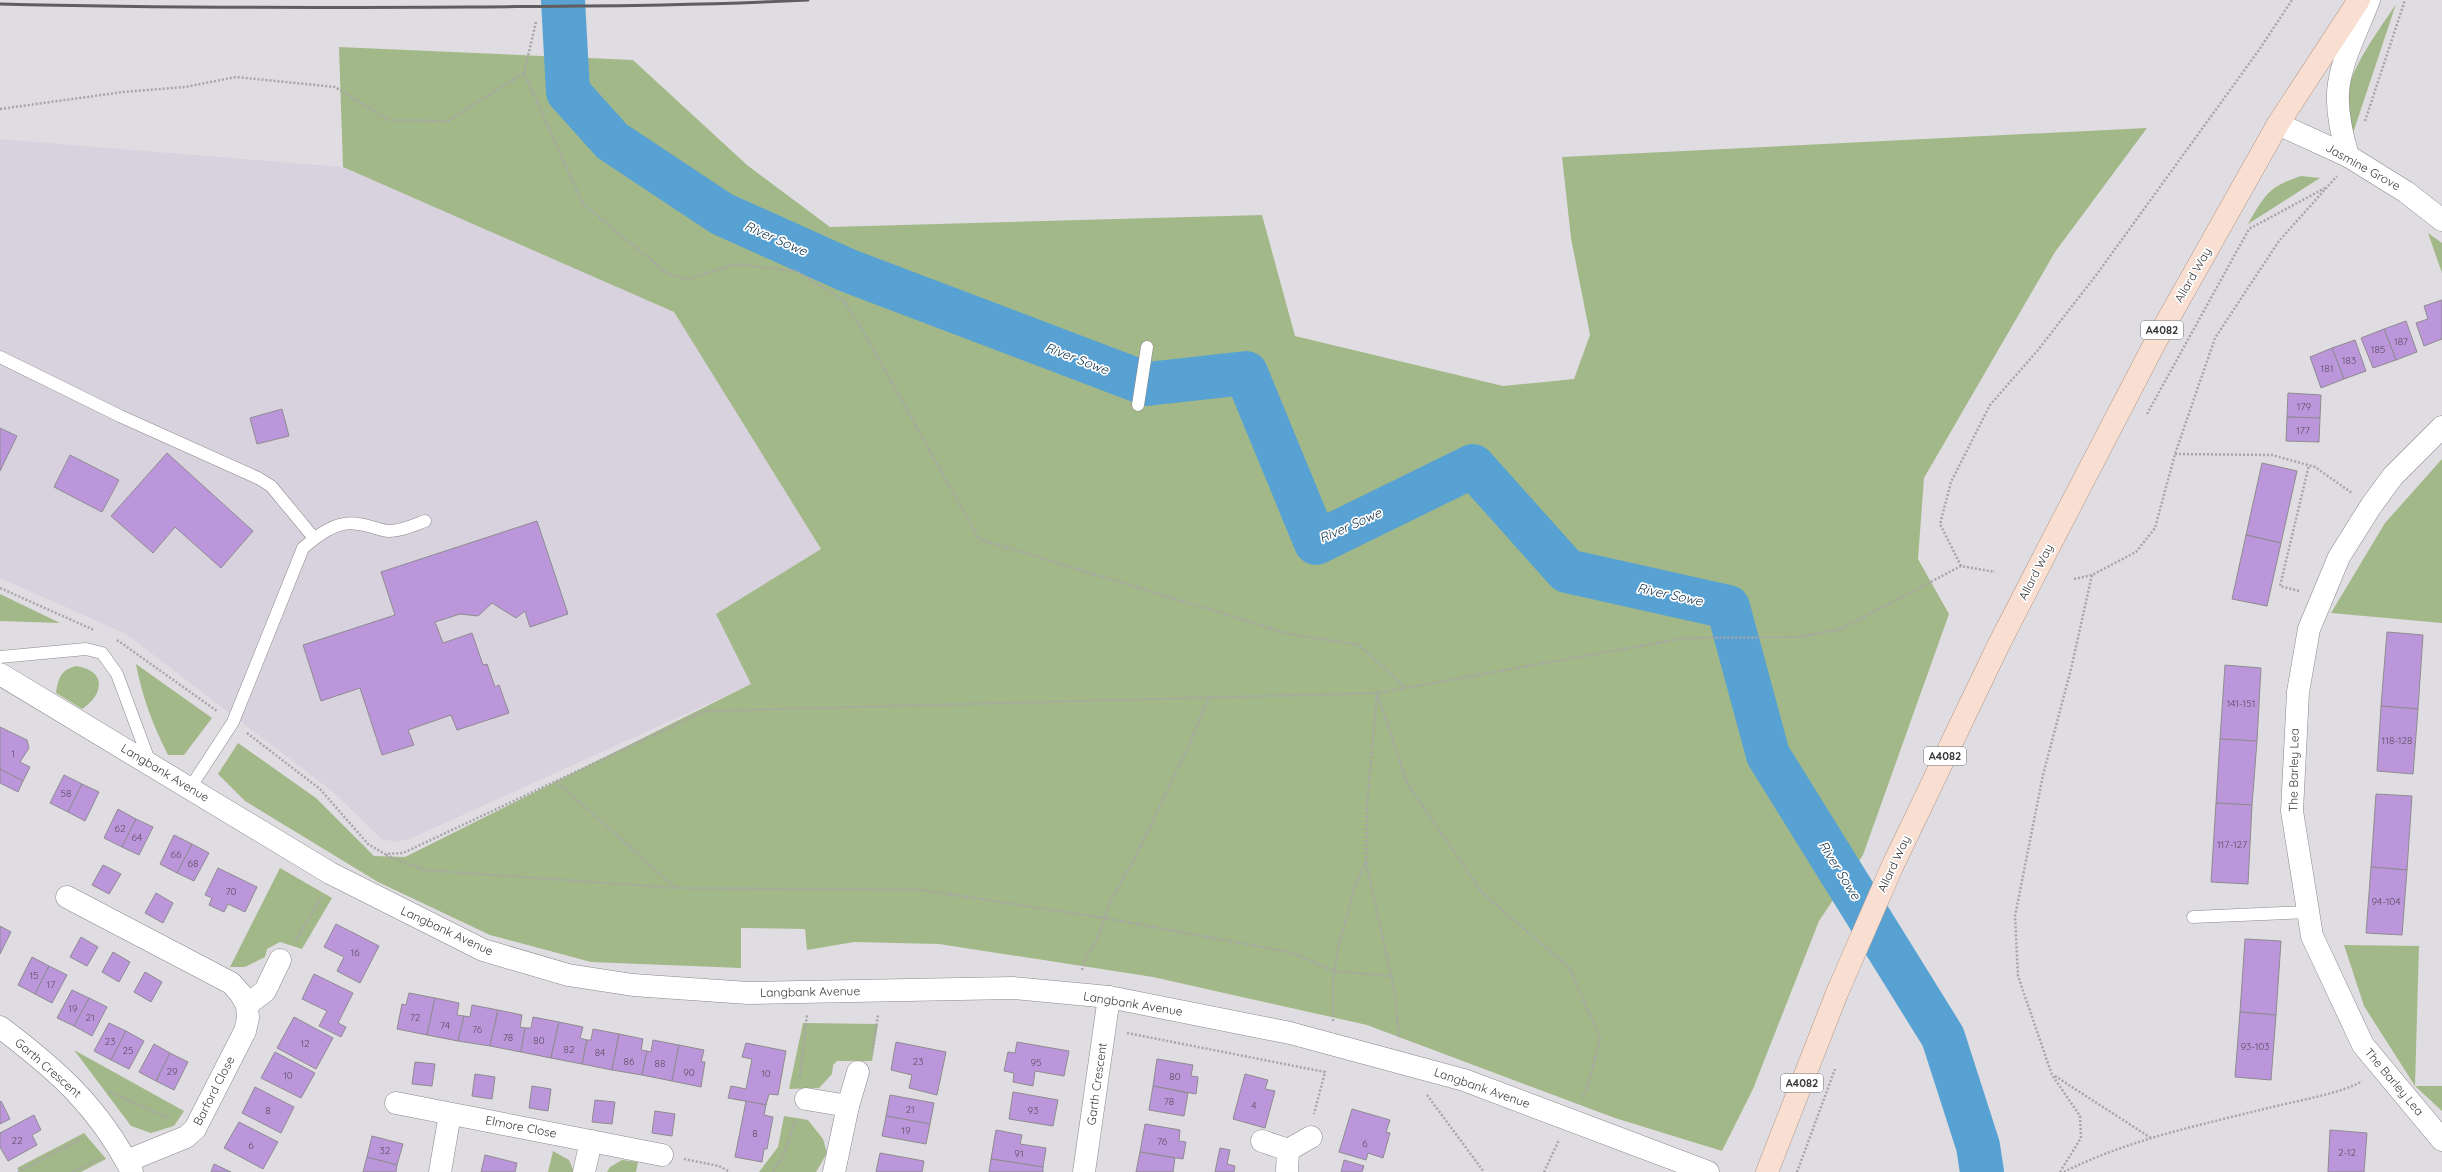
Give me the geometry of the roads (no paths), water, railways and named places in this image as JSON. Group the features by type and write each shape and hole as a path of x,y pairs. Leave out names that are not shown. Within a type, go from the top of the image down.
{"main road":[{"name":"Allard Way","path":"1767,1172 1837,993 1892,867 1999,644 2157,339 2278,124 2359,0"}],"street":[{"path":"2349,157 2343,141 2338,92 2342,72 2370,0"},
{"name":"Jasmine Grove","path":"2278,124 2349,157 2406,192 2442,220"},
{"name":"The Barley Lea","path":"2442,427 2393,476 2370,506 2339,558 2309,629 2298,692 2292,811 2312,936 2363,1045 2442,1140"},
{"name":"Langbank Avenue","path":"0,674 150,763 330,873 483,950 568,976 633,985 748,993 1013,988 1109,997 1290,1033 1464,1080 1569,1120 1679,1166 1708,1172"},
{"path":"68,897 231,983 240,993 247,1005 265,990 280,960"},
{"name":"Garth Crescent","path":"1084,1172 1109,997"},
{"name":"Barford Close","path":"130,1167 186,1137 195,1129 245,1031 248,1018 247,1005"},
{"name":"Garth Crescent","path":"0,1027 58,1073 75,1089 105,1126 130,1167"},
{"path":"834,1172 848,1106 858,1072"},
{"path":"806,1099 848,1106"},
{"name":"Elmore Close","path":"396,1103 662,1156"},
{"path":"440,1172 450,1114"},
{"path":"1288,1150 1311,1136"},
{"path":"584,1172 591,1141"},
{"path":"1262,1141 1288,1150"},
{"path":"1287,1172 1288,1150"}],"lane":[{"path":"1138,404 1147,347"},
{"path":"0,357 120,416 258,478 271,486 314,538"},
{"path":"190,788 233,722 303,548 314,538 338,525 357,524 389,531 402,529 425,521"},
{"path":"0,657 86,648 102,653 117,674 150,763"},
{"path":"2193,917 2308,912"}],"waterway":[{"name":"River Sowe","path":"563,0 568,92 612,141 722,214 849,271 1147,384 1246,373 1316,543 1473,466 1567,571 1728,607 1768,755 1943,1037 1978,1146 1982,1172"}],"railway":[{"path":"0,4 292,8 638,5 808,0"}]}
